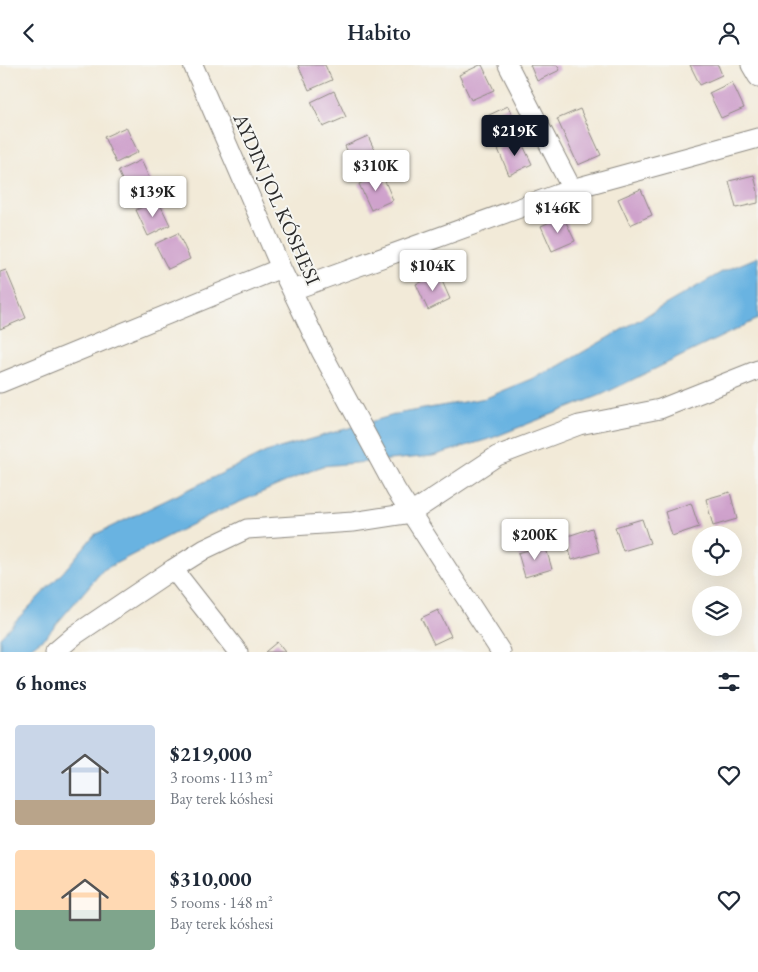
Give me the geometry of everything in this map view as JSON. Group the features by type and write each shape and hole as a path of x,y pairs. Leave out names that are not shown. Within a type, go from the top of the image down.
{"street":[{"path":"192,65 281,268 321,351 396,490 501,652"},
{"path":"508,65 572,189"},
{"path":"751,65 758,77"},
{"path":"292,289 572,189 758,138"},
{"path":"0,383 281,268"},
{"path":"55,652 75,635 173,569 205,549 247,529 353,522 411,513 497,456 579,425 660,409 758,370"},
{"path":"173,569 238,652"}],"water":[{"path":"758,257 758,319 601,395 492,438 433,456 322,466 208,516 103,570 46,636 25,652 0,652 0,637 64,571 94,535 266,452 401,413 486,398 550,371 722,272"}],"building":[{"path":"298,65 325,65 332,80 309,90"},
{"path":"482,65 494,90 471,100 459,75"},
{"path":"530,65 557,65 560,70 537,81"},
{"path":"690,65 718,65 722,75 700,85"},
{"path":"732,82 744,108 721,118 709,93"},
{"path":"334,91 346,117 323,127 311,102"},
{"path":"508,106 519,132 497,142 485,117"},
{"path":"580,109 601,155 578,165 557,119"},
{"path":"126,127 138,152 116,163 104,137"},
{"path":"368,136 380,162 357,172 345,146"},
{"path":"520,139 532,164 509,175 498,149"},
{"path":"141,160 153,186 130,197 118,171"},
{"path":"382,174 393,200 371,210 359,184"},
{"path":"754,175 758,192 758,203 736,208 729,181"},
{"path":"641,189 652,215 630,225 618,199"},
{"path":"158,200 170,225 148,236 136,210"},
{"path":"563,216 575,241 552,251 541,226"},
{"path":"178,233 190,259 168,269 155,244"},
{"path":"6,270 26,318 0,329 0,272"},
{"path":"439,274 450,299 428,310 416,284"},
{"path":"730,492 737,519 713,526 706,499"},
{"path":"691,503 699,526 692,526 692,529 672,536 665,512"},
{"path":"642,519 650,543 623,551 615,527"},
{"path":"592,528 599,552 572,560 565,537"},
{"path":"545,545 552,569 525,577 518,553"},
{"path":"438,610 451,636 434,644 421,618"},
{"path":"277,642 285,652 265,652"}]}
